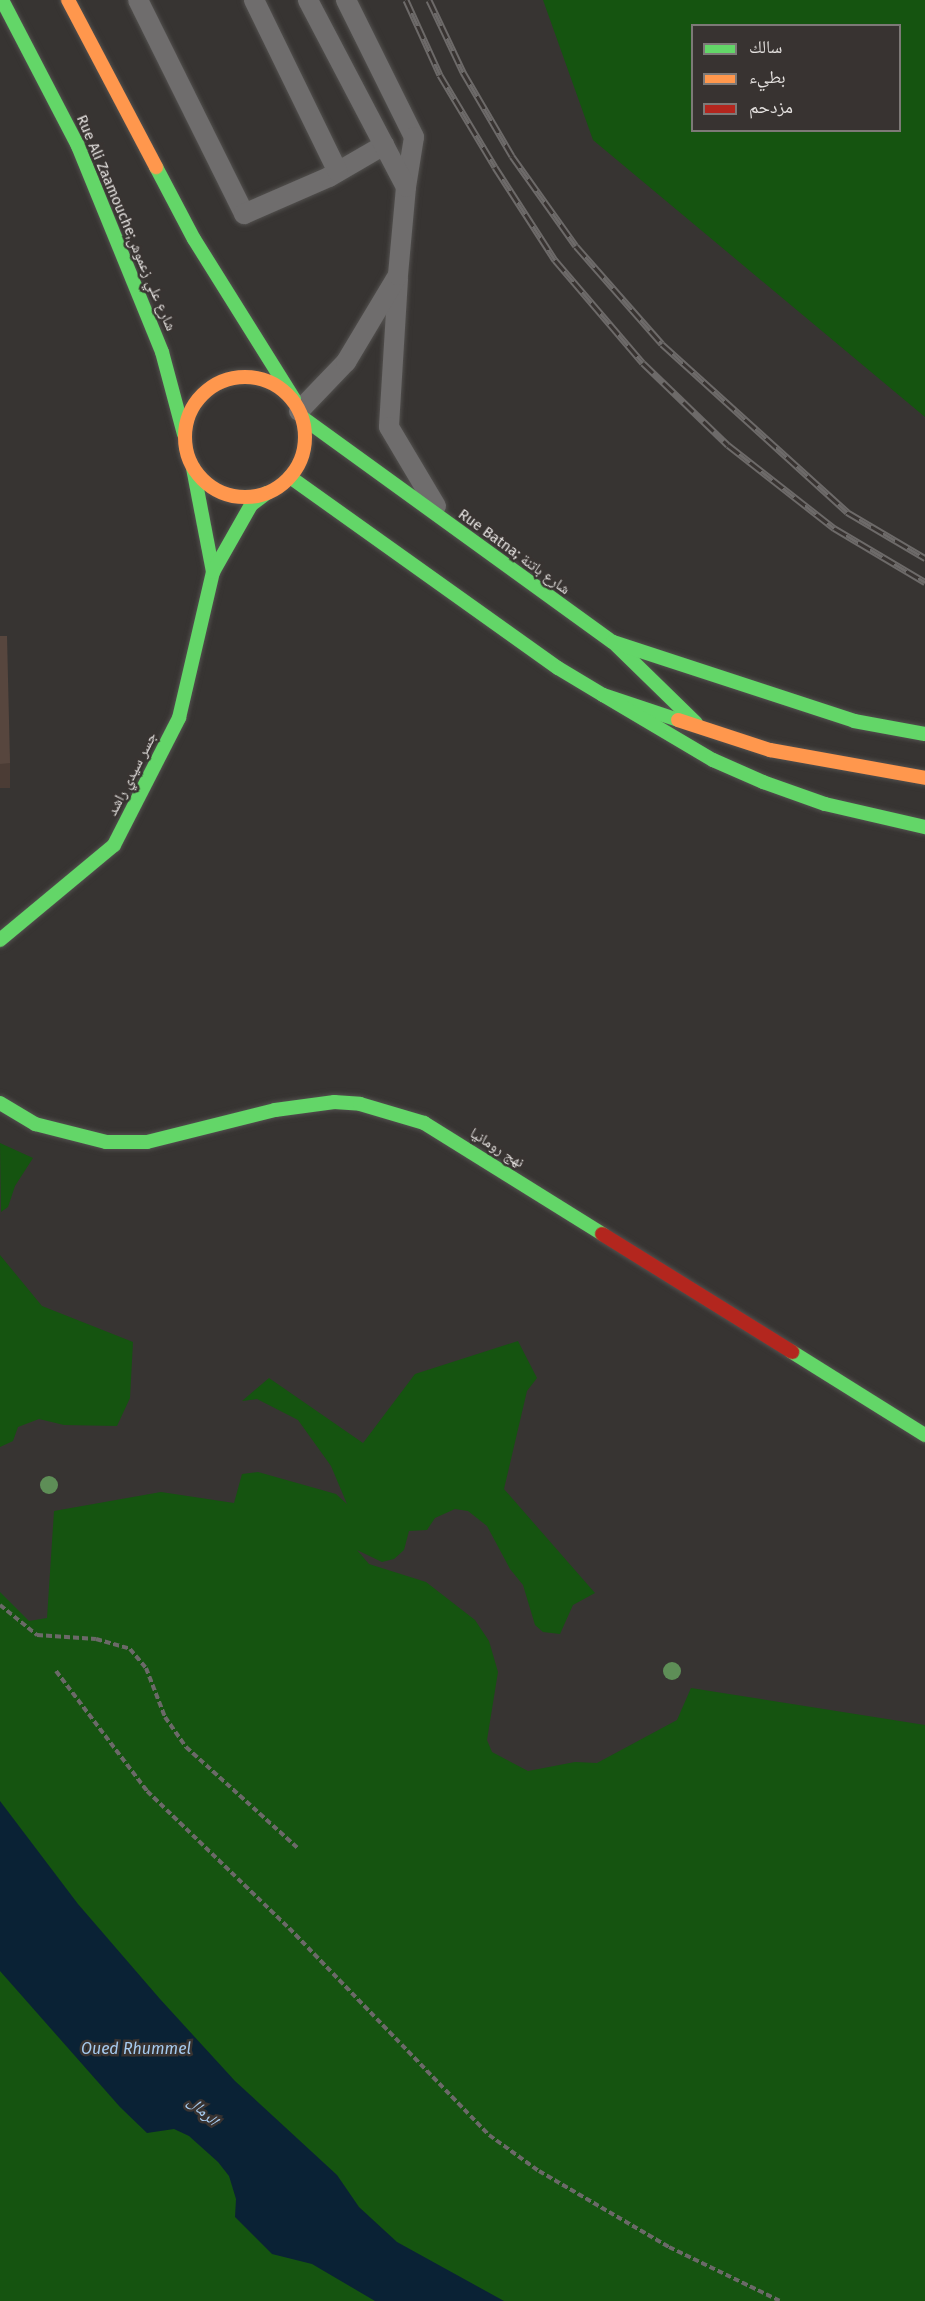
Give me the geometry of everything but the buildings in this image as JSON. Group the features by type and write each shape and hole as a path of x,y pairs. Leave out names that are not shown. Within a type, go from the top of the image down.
{"main road":[{"name":"Rue Ali Zaamouche;شارع علي زعموش","path":"2,0 9,33 78,146 162,352 184,434"},
{"path":"68,0 195,239 299,409 304,449 290,477 267,494 246,497 225,494 207,484 193,468 184,434 189,414 201,396 217,382 237,376 258,377 278,385 299,409"},
{"name":"Rue Batna; شارع باتنة","path":"299,409 445,521 613,642 696,723"},
{"name":"جسر سيدي راشد","path":"193,468 213,572"},
{"name":"Rue Batna; شارع باتنة","path":"290,477 558,668 603,696 696,723 770,750 925,778"},
{"name":"جسر سيدي راشد","path":"0,940 114,845 179,718 213,572 251,505 267,494"},
{"path":"613,642 843,718 925,734"},
{"path":"603,696 713,760 825,804 925,827"},
{"name":"نهج رومانيا","path":"0,1103 35,1124 71,1136 106,1142 147,1142 275,1110 326,1102 360,1104 424,1123 925,1435"}],"lane":[{"path":"138,0 244,213 338,172 384,145"},
{"path":"254,0 338,172"},
{"path":"308,0 406,187"},
{"path":"346,0 414,137 406,187 398,275 389,427 445,521"},
{"path":"299,409 346,363 398,275"}],"path":[{"path":"0,1605 37,1635 96,1640 130,1649 146,1668 165,1717 186,1747 299,1849"},
{"path":"56,1671 147,1791 289,1928 489,2135 539,2171 669,2247 780,2301"}],"green space":[{"path":"543,0 925,0 925,417 593,140"},
{"path":"0,1143 33,1158 15,1186 8,1207 1,1212"},
{"path":"0,1255 42,1306 133,1342 130,1398 117,1426 64,1425 39,1419 18,1427 13,1441 0,1447"},
{"path":"518,1341 537,1378 527,1391 504,1489 595,1593 573,1605 560,1634 543,1632 535,1625 523,1585 510,1569 487,1526 468,1511 455,1509 435,1518 427,1530 409,1531 404,1550 394,1559 382,1562 357,1550 369,1564 426,1582 475,1620 489,1641 498,1672 487,1740 492,1752 528,1771 575,1762 597,1763 677,1720 691,1688 925,1725 925,2301 0,2301 0,1592 29,1621 47,1618 54,1511 161,1492 234,1503 242,1474 258,1472 336,1494 347,1504 331,1466 298,1420 257,1399 242,1401 269,1378 363,1443 415,1374"}],"water":[{"name":"Oued Rhummel","path":"0,1801 78,1904 160,1999 235,2081 337,2175 359,2207 397,2242 504,2301 375,2301 312,2264 272,2254 235,2217 236,2199 229,2176 218,2162 189,2136 174,2129 147,2133 120,2107 0,1971"}],"railway":[{"path":"406,0 440,75 495,167 555,260 643,363 728,445 834,528 925,582"},
{"path":"429,0 463,72 512,156 576,246 662,344 847,512 925,558"}],"traffic: fast":[{"path":"2,0 78,146 162,352 184,434"},
{"path":"156,167 194,239 294,399"},
{"path":"303,418 613,642 696,723"},
{"path":"193,468 213,572"},
{"path":"290,477 558,668 603,695 678,720"},
{"path":"0,940 114,845 179,718 213,572 251,505 267,493"},
{"path":"613,642 854,721 925,734"},
{"path":"603,695 713,760 763,782 825,804 925,827"},
{"path":"0,1103 35,1124 106,1142 147,1142 275,1110 334,1102 360,1104 424,1123 602,1234"},
{"path":"792,1352 925,1435"}],"traffic: slow":[{"path":"68,0 156,167"},
{"path":"245,377 268,381 288,394 301,414 305,437 301,460 288,480 268,493 245,497 222,493 202,480 189,460 185,437 189,414 202,394 222,381 245,377"},
{"path":"678,720 770,750 925,778"}],"traffic: jam":[{"path":"602,1234 792,1352"}],"water label":[{"name":"الرمال","path":"203,2111"}]}
